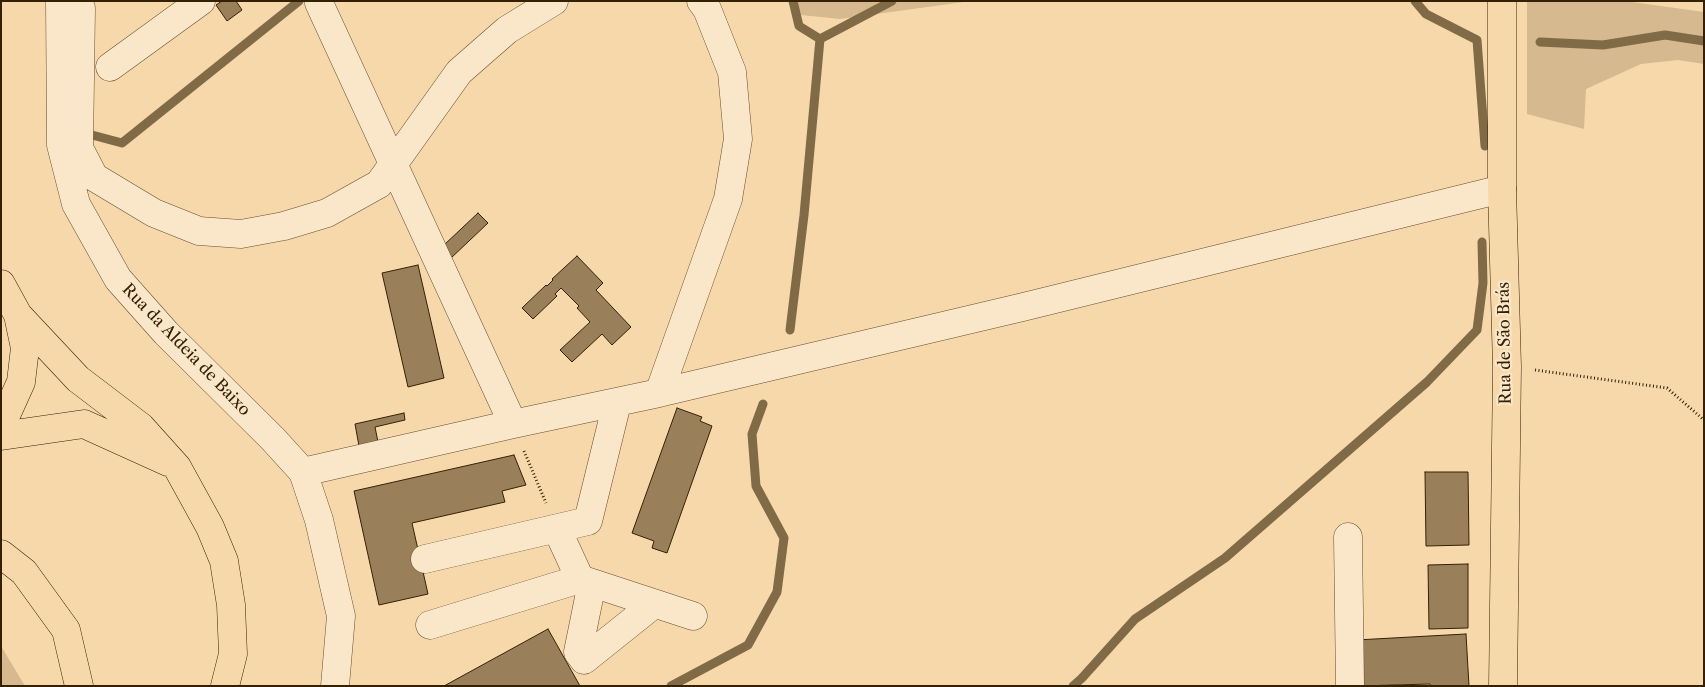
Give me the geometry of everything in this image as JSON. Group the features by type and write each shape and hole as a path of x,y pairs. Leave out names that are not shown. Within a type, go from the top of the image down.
{"main road":[{"name":"Rua de São Brás","path":"1502,1 1502,189 1507,367 1504,686"},
{"path":"1,284 18,314 78,380 142,427 177,467 210,527 224,561 230,606 233,654 225,686"},
{"path":"1,419 7,413 21,382 25,348 18,314"},
{"path":"1,436 84,424 177,467"},
{"path":"1,554 24,572 66,630 79,686"}],"street":[{"path":"110,67 201,1"},
{"path":"70,4 79,148 94,176 154,213 199,231 241,234 284,226 327,212 379,184 459,72 507,30 554,1"},
{"path":"659,393 728,199 738,139 732,72 707,9 701,1"},
{"path":"319,3 513,424"},
{"name":"Rua da Aldeia de Baixo","path":"70,4 61,145 76,204 118,279 166,333 273,439 303,472 319,520 341,616 335,686"},
{"path":"303,472 659,393 1042,302 1502,189"},
{"path":"425,559 588,522 617,402"},
{"path":"557,529 586,581 578,652 584,660 654,604"},
{"path":"1348,537 1350,686"},
{"path":"430,626 586,581 693,616"}],"path":[{"path":"1507,367 1667,388 1704,420"},
{"path":"524,450 537,481"}],"shaded area":[{"path":"790,1 971,1 840,19 801,15"},
{"path":"1527,1 1625,1 1704,12 1704,64 1678,60 1641,64 1586,89 1584,129 1527,114"},
{"path":"1,646 25,686 1,686"}],"building":[{"path":"222,1 236,1 242,10 227,21 216,5"},
{"path":"478,213 488,223 450,259 444,245"},
{"path":"577,256 603,283 596,290 631,327 612,345 602,334 572,362 560,350 590,322 577,308 579,306 561,288 555,294 557,296 533,319 522,308"},
{"path":"418,265 444,378 408,387 382,273"},
{"path":"677,408 702,417 700,421 712,426 667,553 652,548 654,541 632,533"},
{"path":"404,413 405,420 375,427 378,442 359,446 355,424"},
{"path":"514,455 526,485 502,491 505,502 412,523 428,594 379,605 354,491"},
{"path":"1425,472 1468,472 1469,545 1426,546"},
{"path":"1468,564 1468,628 1429,629 1428,565"},
{"path":"548,629 580,686 444,686"},
{"path":"1466,634 1469,686 1431,686 1430,684 1358,686 1356,640"}],"waterway":[{"path":"92,135 122,143 299,1"},
{"path":"793,1 799,26 820,39"},
{"path":"790,330 804,215 820,39 892,1"},
{"path":"1415,1 1426,14 1477,40 1485,146"},
{"path":"1540,42 1603,45 1665,35 1704,41"},
{"path":"1073,686 1135,619 1225,558 1427,382 1477,330 1483,283 1482,242"},
{"path":"671,686 748,645 777,592 784,538 756,486 752,434 763,404"}]}
